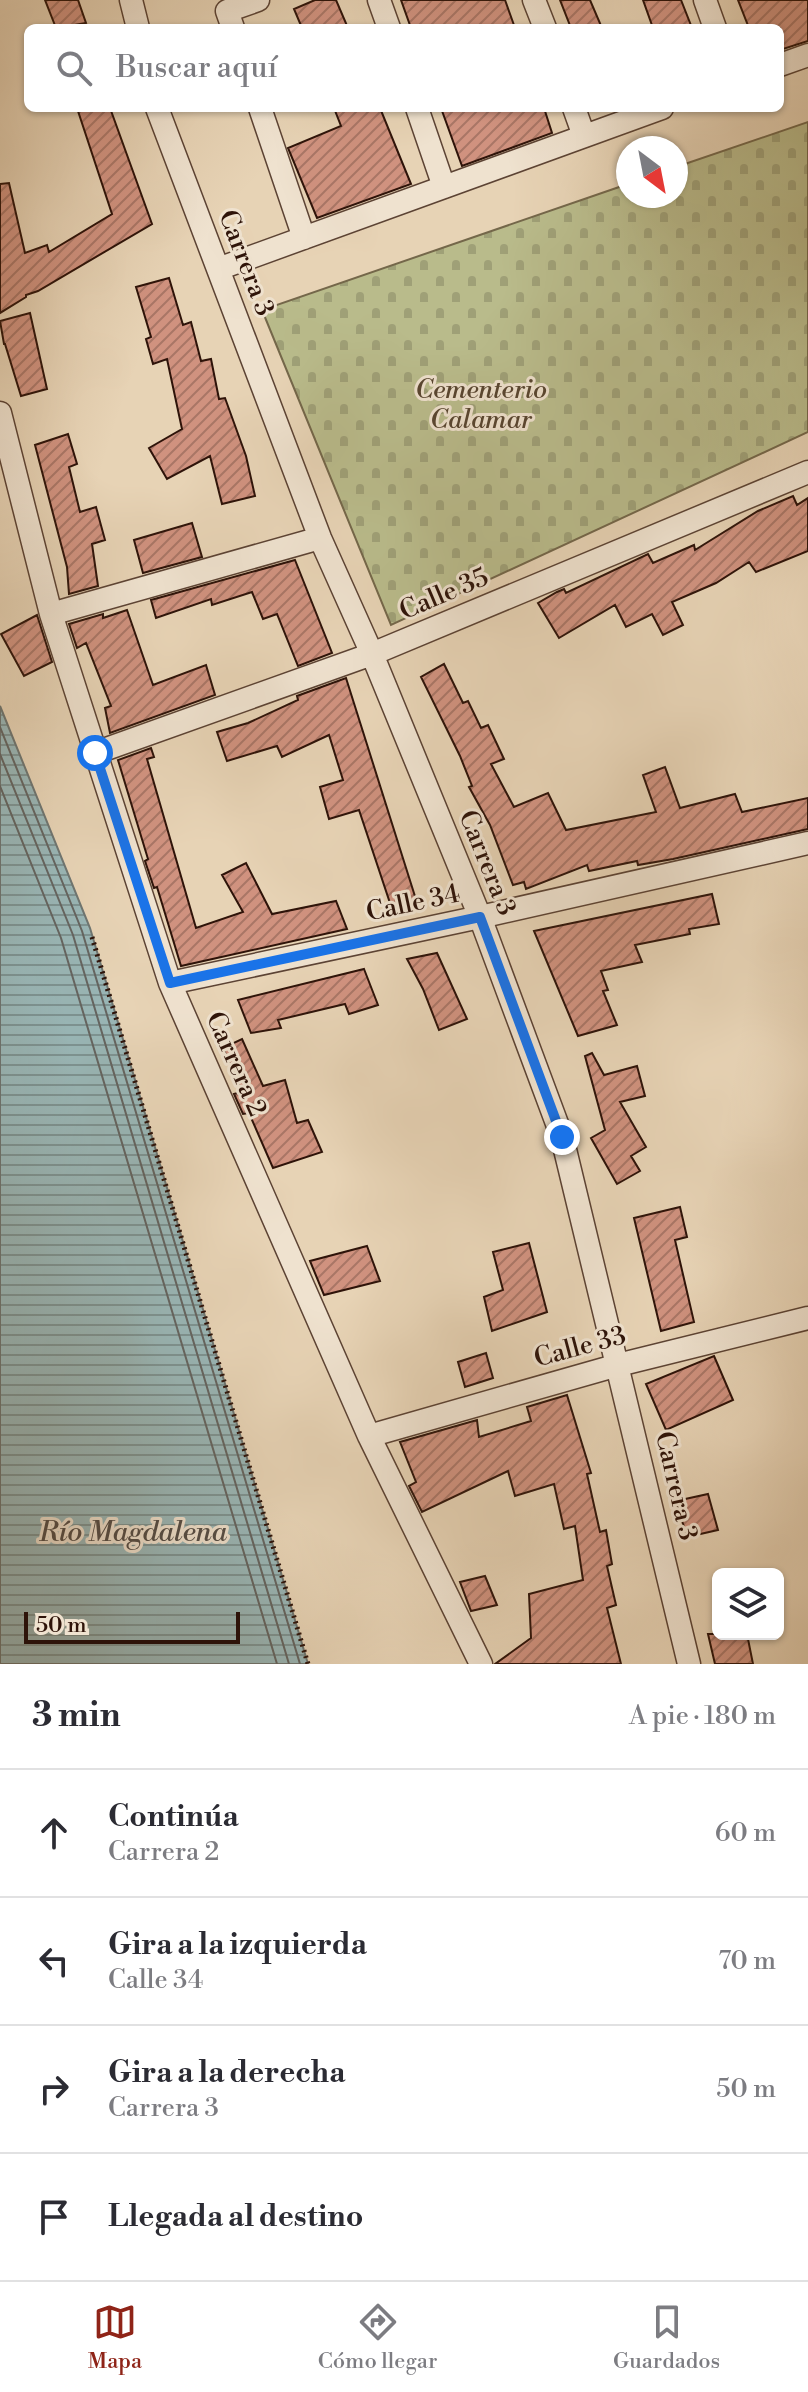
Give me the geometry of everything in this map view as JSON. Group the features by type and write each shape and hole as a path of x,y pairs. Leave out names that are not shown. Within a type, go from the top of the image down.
{"street":[{"path":"131,0 137,24"},
{"path":"232,24 227,11 258,0"},
{"path":"379,0 388,24"},
{"path":"534,0 543,24"},
{"path":"705,0 714,24"},
{"path":"784,64 808,55"},
{"name":"Carrera 3","path":"159,112 320,538 372,654 480,917 562,1137 689,1664"},
{"path":"261,112 304,238"},
{"path":"418,112 444,187"},
{"path":"575,112 584,136"},
{"path":"218,269 651,112"},
{"name":"Carrera 2","path":"0,413 51,614 170,983 369,1436 481,1664"},
{"name":"Calle 35","path":"95,753 372,654 808,472"},
{"path":"51,614 320,538"},
{"name":"Calle 34","path":"170,983 808,843"},
{"name":"Calle 33","path":"369,1436 618,1365 808,1318"}],"path":[{"path":"92,937 308,1664"}],"green space":[{"name":"Cementerio Calamar","path":"808,122 808,432 391,625 262,310 616,188 616,208 688,208 688,163"}],"water":[{"name":"Río Magdalena","path":"0,706 90,928 308,1664 0,1664"}],"building":[{"path":"45,0 78,0 86,23 54,24"},
{"path":"315,0 336,0 346,24 300,24 294,9"},
{"path":"401,0 505,0 514,24 410,24"},
{"path":"560,0 590,0 600,24 569,24"},
{"path":"643,0 681,0 690,24 652,24"},
{"path":"738,0 808,0 808,41 784,49 784,24 747,24"},
{"path":"78,112 111,112 152,224 0,313 0,184 9,183 25,253 47,245 49,252 112,214"},
{"path":"336,112 382,112 411,184 317,218 288,148 341,126"},
{"path":"442,112 545,112 552,133 462,166"},
{"path":"169,278 183,325 191,322 201,361 211,359 219,399 225,398 246,456 255,496 222,504 210,456 167,479 149,448 182,429 167,359 153,364 146,339 151,337 136,287"},
{"path":"30,313 47,389 21,396 0,321"},
{"path":"68,434 77,464 69,467 80,512 96,507 105,540 92,544 98,586 69,594 67,567 35,445"},
{"path":"793,496 797,505 808,498 808,551 756,572 749,562 716,583 672,602 683,625 663,635 652,614 626,627 615,605 559,638 538,603 648,554 653,563 694,545 695,550 758,511"},
{"path":"192,523 202,557 143,573 134,540"},
{"path":"295,560 332,653 298,666 277,614 263,619 252,592 212,605 211,599 156,618 151,600"},
{"path":"127,610 153,685 206,665 215,695 110,733 105,708 111,706 86,643 77,648 69,624"},
{"path":"37,615 52,662 24,676 1,634"},
{"path":"444,664 463,703 468,701 481,728 488,725 504,759 491,764 514,807 548,793 566,830 656,812 643,775 665,767 680,808 735,794 742,812 808,798 808,829 638,865 637,861 589,871 587,865 526,889 524,882 513,885 490,825 469,787 472,786 460,756 421,677"},
{"path":"346,678 419,909 394,915 359,810 329,819 320,787 343,780 329,735 282,757 277,746 227,761 217,732 248,723 298,700 297,696"},
{"path":"151,748 154,757 147,759 196,928 243,912 222,875 246,863 272,914 336,901 347,929 181,966 157,887 154,888 145,861 148,859 118,760"},
{"path":"712,894 719,924 689,929 690,934 635,945 642,962 601,971 608,990 603,991 617,1025 578,1036 534,931"},
{"path":"437,953 467,1019 439,1030 407,959"},
{"path":"364,969 378,1005 349,1014 345,1004 278,1020 281,1028 251,1033 238,1000"},
{"path":"242,1039 263,1086 285,1080 297,1123 308,1120 322,1152 273,1168 249,1113 243,1114 234,1094 242,1092 223,1048"},
{"path":"592,1053 604,1075 637,1066 645,1096 620,1102 646,1147 631,1156 640,1171 617,1184 591,1138 605,1130 585,1056"},
{"path":"680,1207 687,1237 675,1240 694,1322 661,1331 634,1218"},
{"path":"529,1243 547,1312 492,1331 484,1297 503,1290 493,1252"},
{"path":"367,1246 380,1281 324,1295 310,1261"},
{"path":"486,1353 493,1378 465,1387 458,1362"},
{"path":"714,1356 733,1400 666,1430 646,1384"},
{"path":"567,1395 591,1473 587,1474 600,1532 606,1530 612,1564 607,1566 616,1605 607,1608 621,1664 495,1664 531,1638 529,1594 583,1580 575,1526 564,1529 554,1484 515,1496 508,1471 422,1512 409,1486 416,1482 400,1442 477,1420 479,1437 531,1421 527,1407"},
{"path":"708,1494 718,1530 687,1537 676,1501"},
{"path":"485,1576 497,1605 471,1611 460,1582"},
{"path":"708,1634 712,1634 712,1640 748,1640 753,1664 715,1664"}],"route":[{"path":"95,753 170,983 480,917 562,1137"}]}
